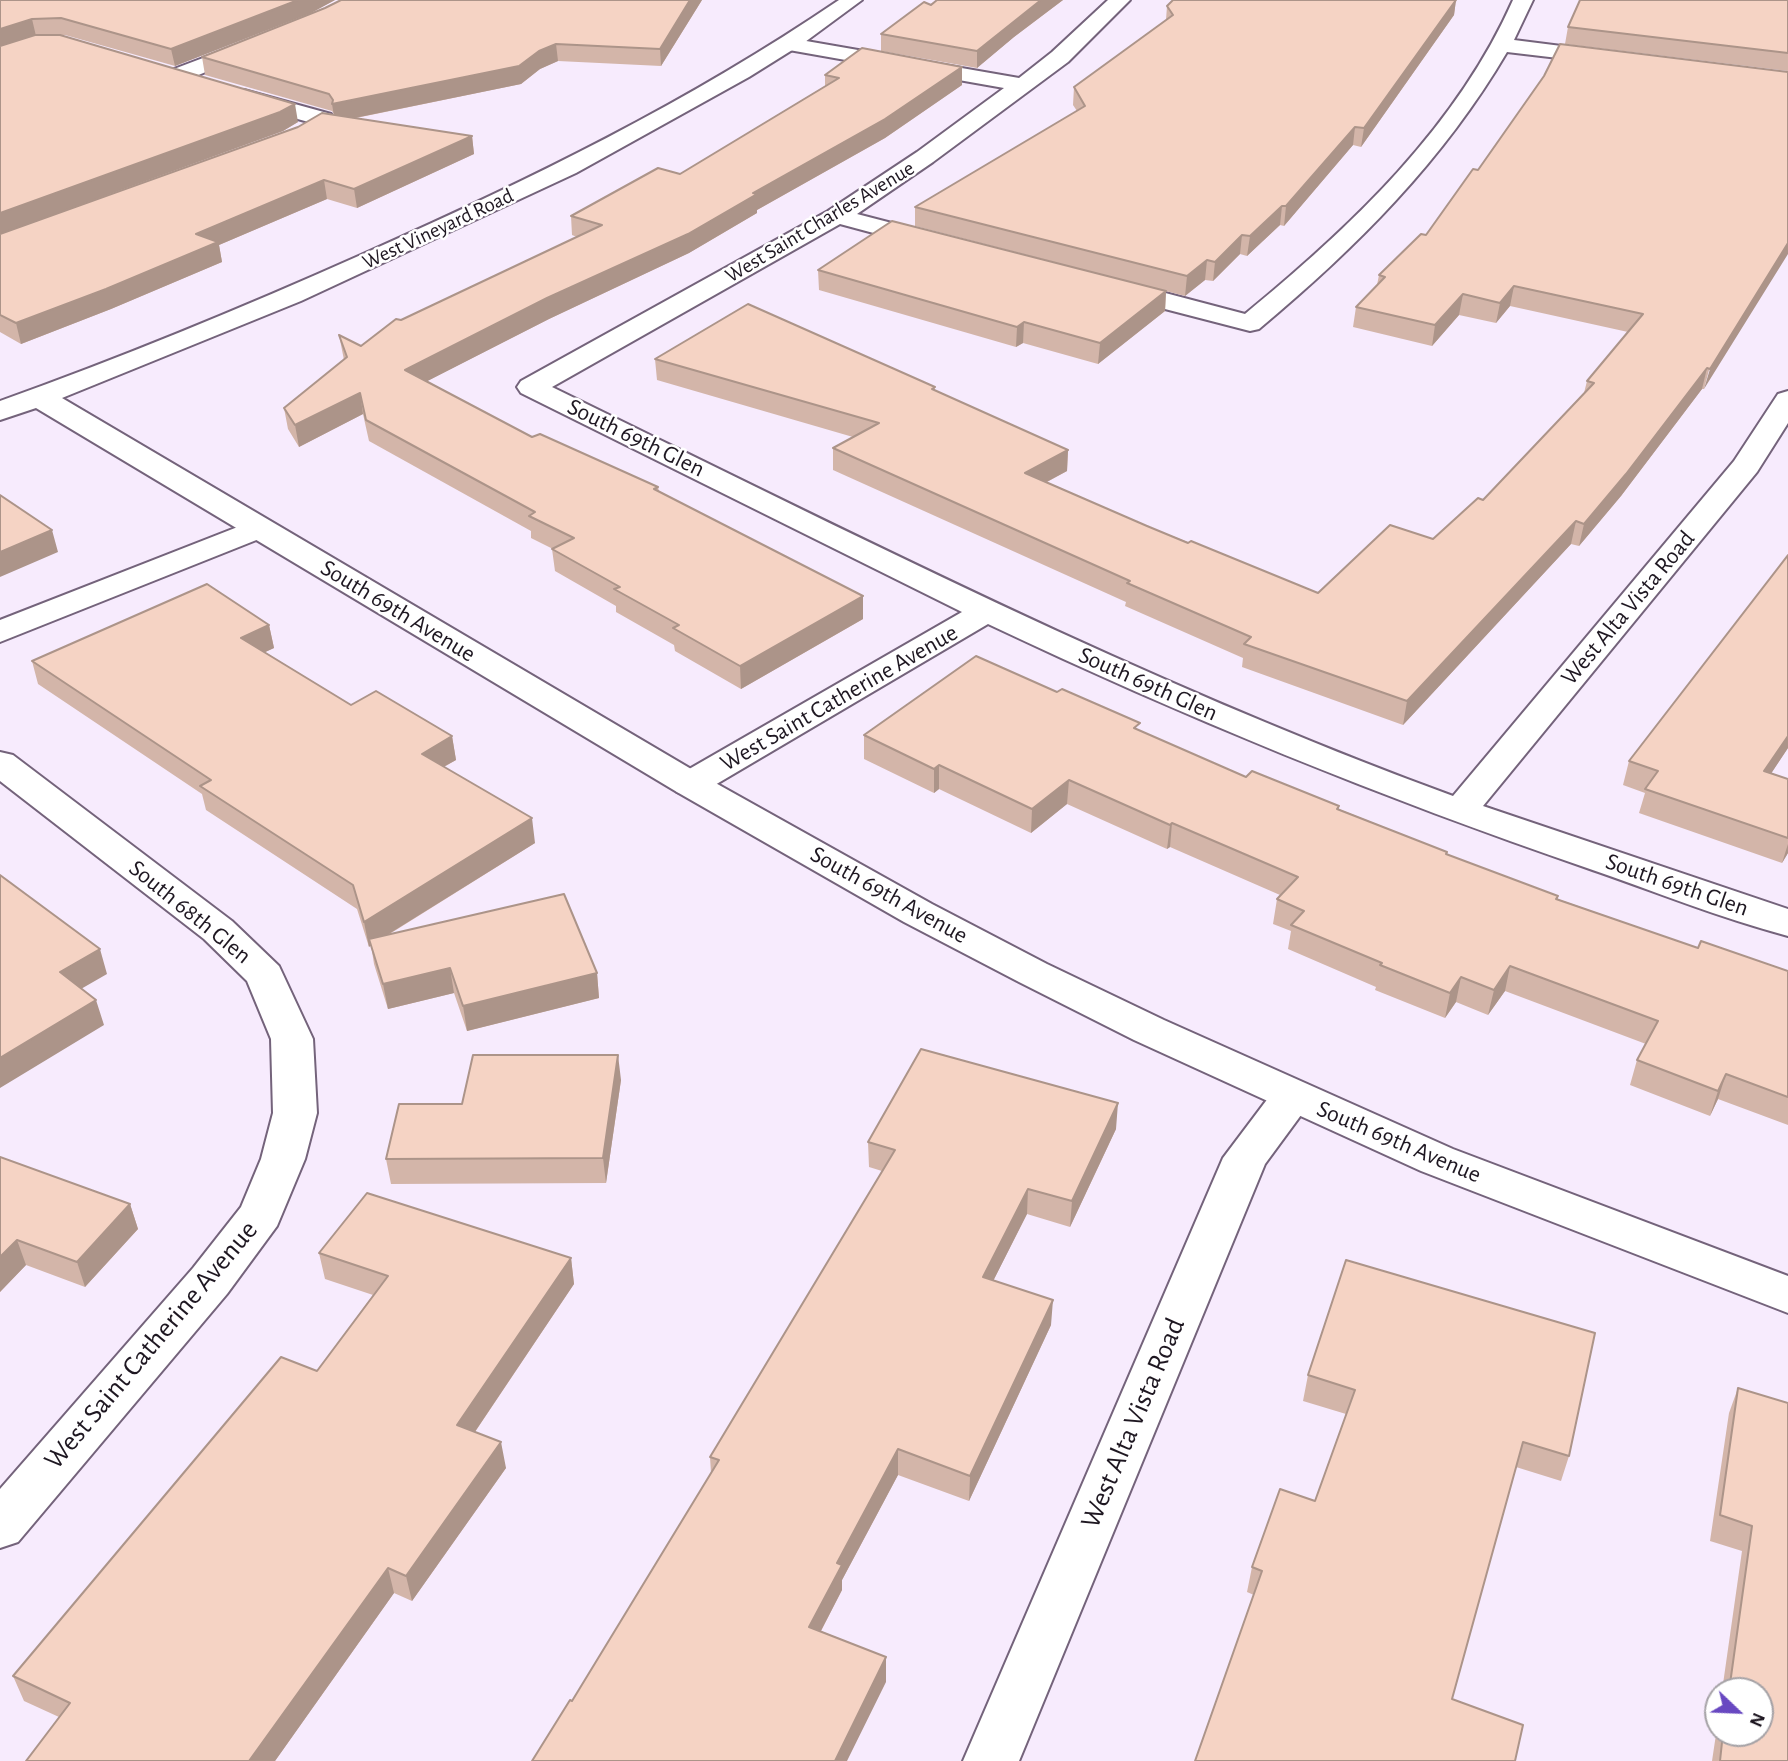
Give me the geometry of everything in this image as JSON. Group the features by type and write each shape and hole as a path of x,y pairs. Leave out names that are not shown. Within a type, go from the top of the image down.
{"street":[{"name":"West Vineyard Road","path":"0,411 263,307 453,223 600,151 789,44 852,0"},
{"name":"West Saint Charles Avenue","path":"531,387 838,216 925,157 1060,57 1120,0"},
{"path":"1090,281 1250,323 1311,273 1377,211 1456,116 1502,45 1523,0"},
{"path":"174,77 271,38"},
{"path":"789,44 1023,85"},
{"path":"1502,45 1625,60"},
{"path":"150,69 323,119 292,138"},
{"path":"838,216 957,247"},
{"name":"South 69th Glen","path":"531,387 988,611 1238,725 1460,811 1788,923"},
{"name":"South 69th Avenue","path":"39,397 690,785 918,913 1033,973 1293,1096 1437,1160 1788,1295"},
{"name":"West Alta Vista Road","path":"1460,811 1746,466 1788,400"},
{"path":"0,632 258,528"},
{"name":"West Saint Catherine Avenue","path":"690,785 988,611"},
{"name":"South 68th Glen","path":"0,763 218,930 265,975 292,1039 295,1113"},
{"name":"West Alta Vista Road","path":"991,1761 1245,1158 1293,1096"},
{"name":"West Saint Catherine Avenue","path":"0,1526 210,1281 261,1214 283,1159 295,1113"}],"building":[{"path":"0,0 298,0 171,49 61,18 32,19 0,29"},
{"path":"341,0 690,0 660,49 556,44 539,51 519,66 332,104 333,100 329,94 202,57"},
{"path":"937,0 1041,0 977,51 881,34 924,2 931,5"},
{"path":"1173,0 1456,0 1364,128 1355,127 1286,206 1282,206 1250,236 1242,235 1215,262 1207,260 1187,276 915,207 1085,106 1074,87 1173,15 1167,6"},
{"path":"1580,0 1788,0 1788,53 1568,27"},
{"path":"35,35 60,35 295,104 280,112 0,213 0,46"},
{"path":"1560,44 1788,72 1788,243 1710,369 1707,368 1626,474 1584,524 1576,521 1407,701 1244,644 1251,637 833,448 879,423 655,359 748,304 935,387 932,389 1068,450 1025,473 1188,543 1191,541 1318,593 1390,525 1433,539 1478,498 1483,500 1594,383 1587,381 1643,314 1514,286 1500,303 1463,294 1435,325 1356,307 1385,277 1379,275 1421,234 1426,235 1473,169 1478,170 1544,76"},
{"path":"862,48 962,67 885,119 753,193 757,194 688,234 547,298 405,370 532,437 540,434 658,487 654,489 863,596 740,666 673,628 679,625 614,589 620,587 552,549 574,538 529,516 535,512 366,420 360,393 295,425 284,408 347,357 339,335 361,346 396,319 401,320 602,225 571,216 658,168 680,174 839,78 825,75"},
{"path":"322,113 472,136 354,189 324,180 196,234 218,242 106,289 16,323 0,315 0,234 298,127"},
{"path":"892,221 1166,291 1100,343 1024,322 1017,327 818,270"},
{"path":"0,495 52,530 0,552"},
{"path":"1788,555 1788,736 1764,771 1788,779 1788,838 1645,789 1658,771 1629,761"},
{"path":"207,584 269,625 241,638 351,705 376,691 452,736 422,754 532,818 364,922 353,885 200,786 211,780 32,661"},
{"path":"976,656 1057,692 1062,689 1140,723 1134,728 1246,777 1252,771 1339,806 1337,809 1447,852 1446,854 1558,896 1556,899 1698,948 1701,941 1788,971 1788,1097 1726,1074 1718,1091 1637,1060 1658,1021 1510,966 1494,990 1461,977 1450,993 1380,965 1382,963 1291,925 1304,911 1277,899 1298,877 1069,780 1032,809 939,765 934,769 864,735"},
{"path":"0,875 100,949 60,972 96,1000 0,1058"},
{"path":"564,894 597,973 463,1006 450,968 383,984 369,939"},
{"path":"921,1049 1118,1103 1072,1201 1028,1189 983,1277 1053,1300 970,1476 898,1449 837,1563 842,1565 809,1627 886,1657 835,1761 532,1761 570,1700 572,1701 719,1460 710,1457 895,1150 868,1142"},
{"path":"473,1055 618,1055 603,1158 386,1159 399,1104 462,1104"},
{"path":"0,1157 130,1204 77,1262 17,1240 0,1257"},
{"path":"367,1193 571,1258 457,1425 501,1442 406,1576 388,1568 249,1761 26,1761 70,1703 13,1676 281,1357 317,1371 388,1276 319,1253"},
{"path":"1346,1260 1595,1333 1569,1456 1523,1442 1452,1699 1523,1725 1515,1761 1195,1761 1262,1571 1252,1567 1280,1489 1315,1501 1355,1390 1308,1375"},
{"path":"1738,1388 1788,1403 1788,1761 1720,1761 1722,1747 1774,1747 1774,1677 1731,1677 1752,1526 1720,1515"}]}
